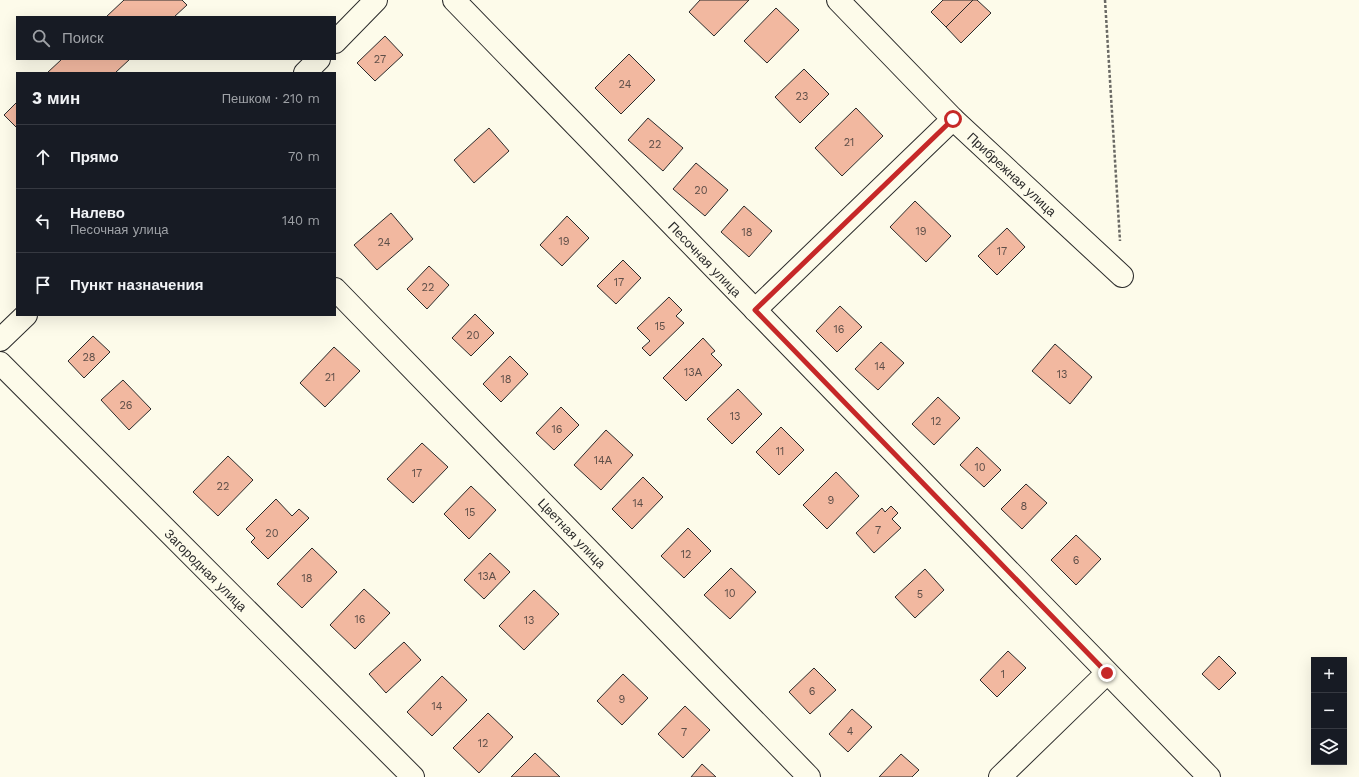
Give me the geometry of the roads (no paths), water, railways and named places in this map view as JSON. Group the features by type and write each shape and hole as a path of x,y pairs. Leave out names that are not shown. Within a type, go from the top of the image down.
{"street":[{"path":"336,41 376,0"},
{"name":"Песочная улица","path":"454,0 1209,777"},
{"name":"Прибрежная улица","path":"838,0 953,119 1122,276"},
{"path":"306,72 318,60"},
{"path":"755,310 953,119"},
{"name":"Цветная улица","path":"336,290 809,777"},
{"path":"0,340 25,316"},
{"name":"Загородная улица","path":"0,363 412,777"},
{"path":"1000,777 1107,673"}]}
